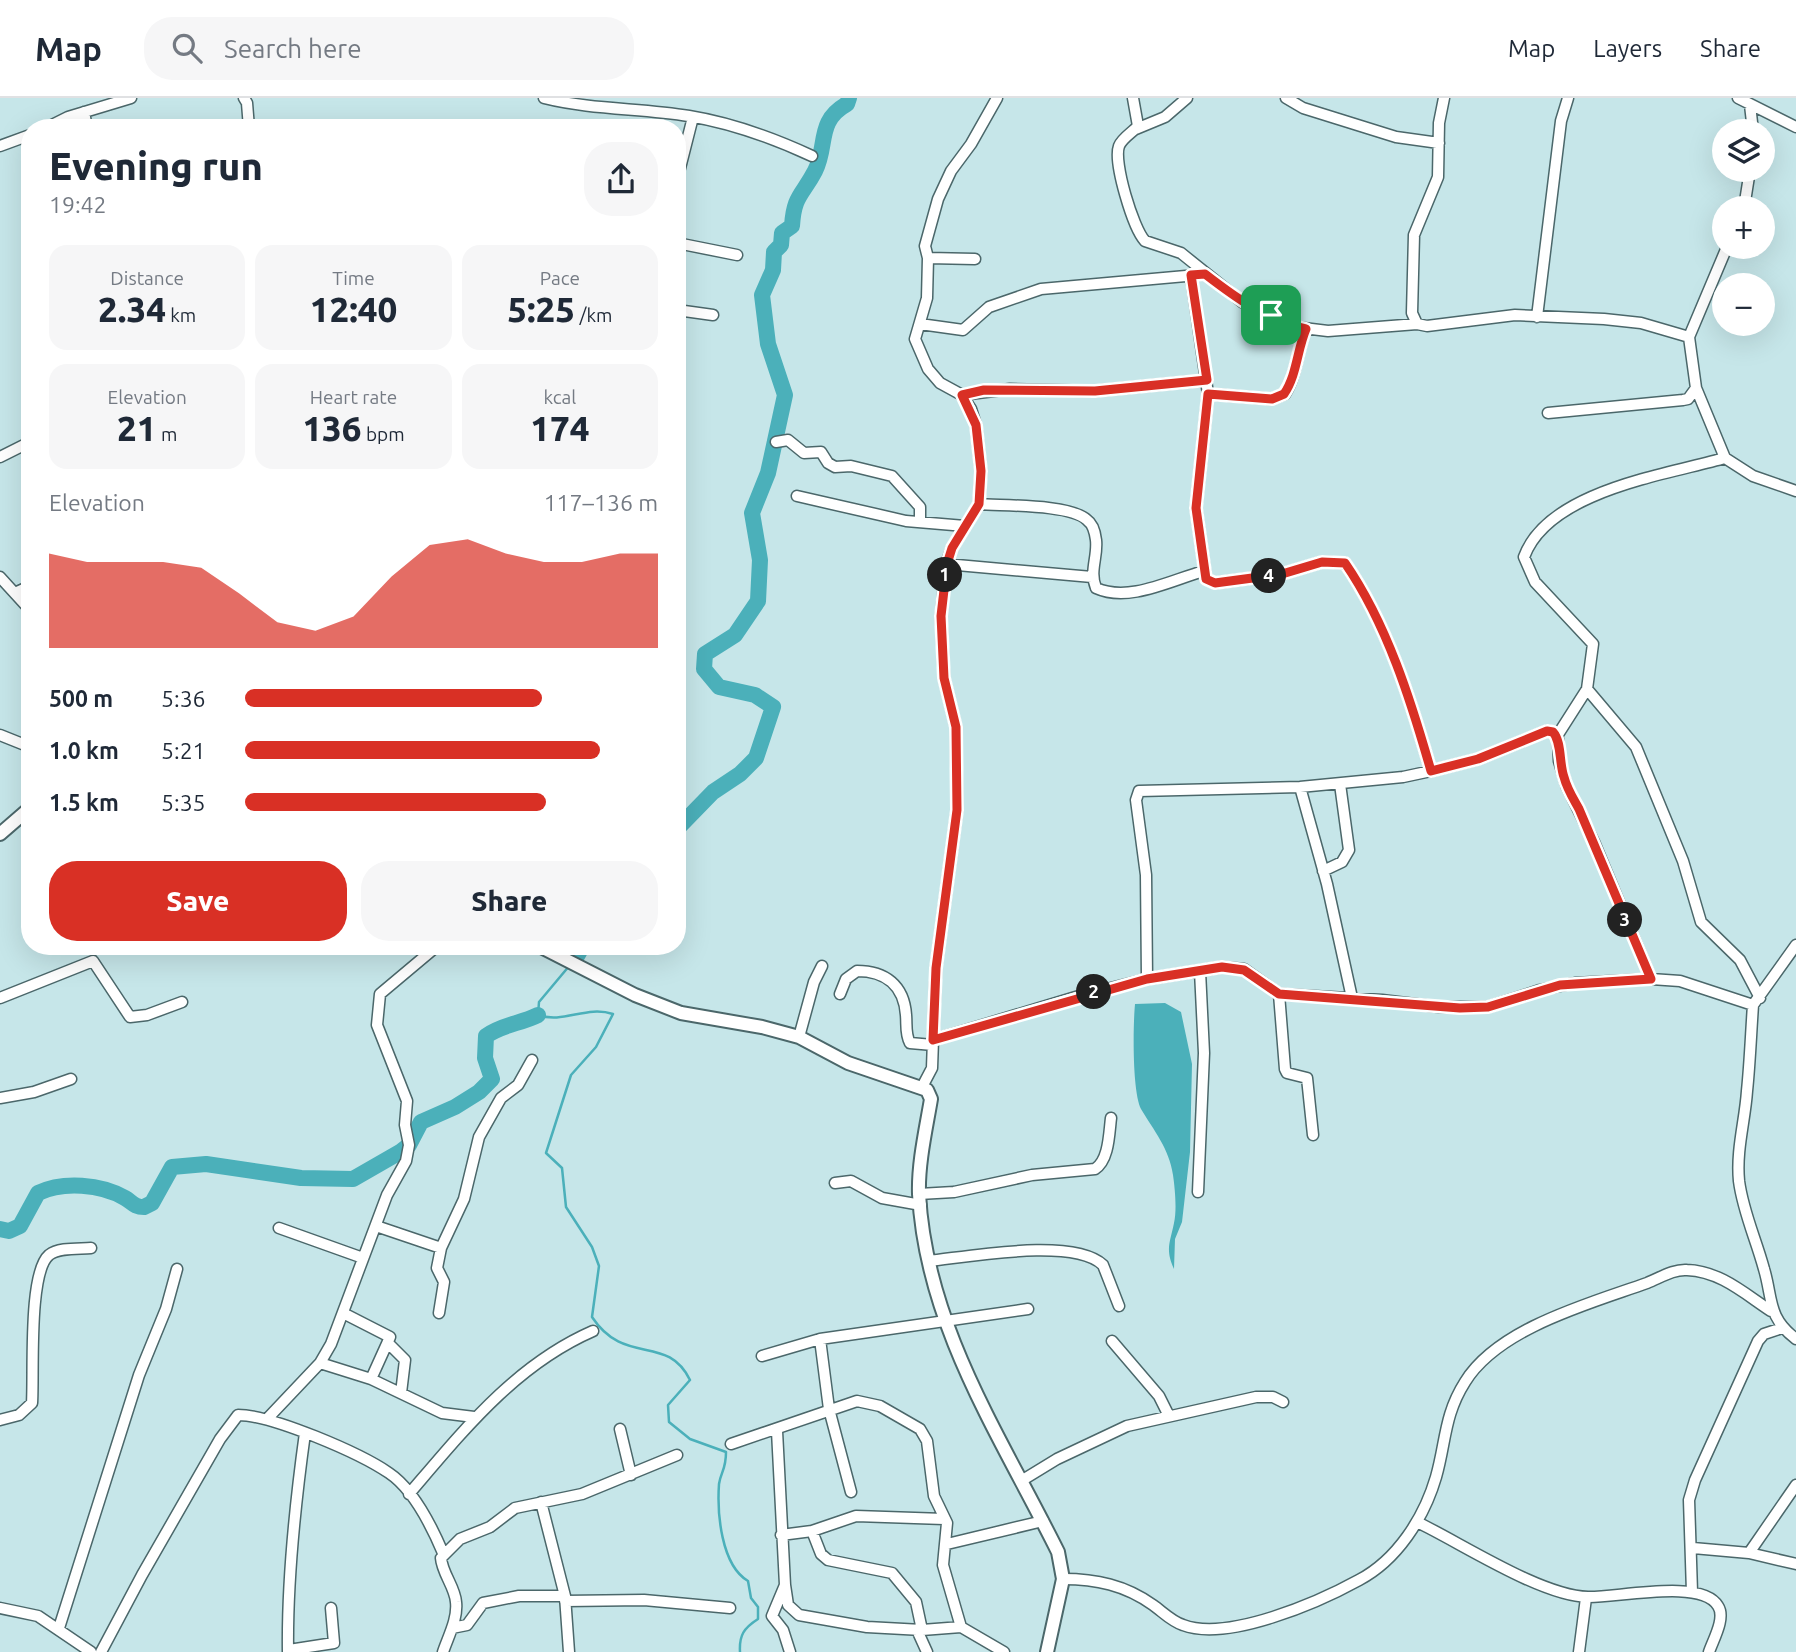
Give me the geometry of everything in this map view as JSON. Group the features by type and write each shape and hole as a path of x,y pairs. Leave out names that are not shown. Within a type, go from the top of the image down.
{"street":[{"path":"67,119 131,98"},
{"path":"544,98 605,109 694,117 775,139 812,156"},
{"path":"922,1087 932,1068 936,968 957,810 956,727 944,678 941,616 947,564 979,504 981,471 976,425 962,395 940,383 928,369 915,339 927,298 928,258 925,246 938,199 951,171 971,144 997,98"},
{"path":"1133,98 1138,123 1136,129"},
{"path":"1187,98 1164,117 1136,129 1121,142 1118,155 1127,198 1139,235 1151,244 1181,253 1242,302 1284,323 1306,329 1417,324 1427,326 1493,316 1537,317 1627,321 1689,337"},
{"path":"1286,98 1303,108 1396,137 1439,143"},
{"path":"1417,324 1412,313 1415,235 1438,177 1444,98"},
{"path":"1537,317 1561,121 1568,98"},
{"path":"1738,98 1796,127"},
{"path":"248,100 249,119"},
{"path":"1750,105 1752,119"},
{"path":"84,112 85,119"},
{"path":"686,147 694,117"},
{"path":"0,146 21,138"},
{"path":"686,245 737,256"},
{"path":"928,258 975,259"},
{"path":"1722,259 1689,337 1696,388 1725,458 1753,476 1796,491"},
{"path":"920,324 963,330 989,307 1041,289 1205,274"},
{"path":"1191,275 1208,394 1196,508 1206,579 1215,583 1282,574 1322,562 1345,563 1385,639 1414,713 1431,771"},
{"path":"686,312 713,316"},
{"path":"1208,394 1272,399 1284,394 1294,376 1298,349 1306,329"},
{"path":"962,395 997,390 1122,390 1207,380"},
{"path":"1548,413 1684,400 1688,399 1696,388"},
{"path":"776,442 788,440 804,453 821,452 828,463 835,467 887,473 918,504 920,522"},
{"path":"0,457 21,446"},
{"path":"1651,979 1589,831 1567,787 1557,736 1587,689 1592,644 1535,582 1524,557 1529,543 1561,513 1591,496 1725,458"},
{"path":"797,496 846,509 920,522 965,526"},
{"path":"979,504 1040,508 1078,514 1087,519 1094,528 1097,542 1091,577 1096,588 1118,594 1204,571"},
{"path":"947,564 1091,577"},
{"path":"0,577 21,598"},
{"path":"17,592 21,590"},
{"path":"1587,689 1636,747 1683,860 1701,922 1740,960 1756,1002 1747,1092 1737,1154 1743,1202 1765,1270 1771,1311"},
{"path":"1147,979 1146,875 1137,794 1152,790 1340,784 1431,771 1478,759 1547,731 1557,736"},
{"path":"0,735 21,743"},
{"path":"1323,870 1342,862 1349,850 1340,784"},
{"path":"1300,787 1323,870 1352,998"},
{"path":"0,834 21,816"},
{"path":"1756,1002 1796,944"},
{"path":"267,1419 320,1363 343,1313 387,1195 402,1172 409,1145 405,1125 407,1101 380,1037 378,1001 384,989 428,955"},
{"path":"556,955 581,969 681,1013 762,1027 799,1037 848,1063 922,1087 931,1099 920,1199 928,1261 944,1322 961,1362 1058,1552 1063,1579 1047,1652"},
{"path":"0,998 93,961 130,1017 147,1016 181,1002"},
{"path":"799,1037 814,982 822,966"},
{"path":"840,994 846,979 857,971 883,975 891,980 904,1000 910,1043 933,1042 1147,979 1222,967 1244,970 1279,994 1474,1009 1560,985 1651,979 1680,981 1756,1002"},
{"path":"1198,1192 1204,1053 1200,971"},
{"path":"1279,994 1285,1069 1287,1073 1303,1076 1309,1081 1313,1135"},
{"path":"439,1313 444,1282 438,1268 440,1248 464,1199 479,1137 501,1098 518,1084 532,1060"},
{"path":"0,1098 34,1092 71,1079"},
{"path":"835,1183 850,1181 883,1198 920,1199 1032,1175 1095,1169 1100,1166 1105,1154 1111,1118"},
{"path":"376,1226 440,1248"},
{"path":"279,1228 363,1258"},
{"path":"0,1420 19,1415 32,1404 38,1282 47,1256 56,1251 91,1248"},
{"path":"928,1261 996,1254 1080,1253 1103,1265 1119,1306"},
{"path":"60,1628 139,1374 166,1309 177,1269"},
{"path":"1063,1579 1086,1579 1127,1590 1185,1626 1205,1629 1232,1627 1265,1619 1356,1582 1385,1561 1417,1522 1436,1475 1449,1411 1474,1370 1503,1345 1593,1302 1684,1269 1712,1275 1741,1289 1771,1311 1783,1328 1796,1339"},
{"path":"762,1356 820,1339 1028,1309"},
{"path":"343,1313 389,1336 389,1344 371,1379"},
{"path":"1692,1592 1693,1548 1689,1500 1695,1480 1758,1341 1764,1334 1783,1328"},
{"path":"409,1494 474,1417 524,1373 593,1331"},
{"path":"820,1339 829,1409 851,1492"},
{"path":"1112,1341 1153,1388 1170,1416"},
{"path":"389,1344 405,1360 401,1393"},
{"path":"320,1363 371,1379 442,1413 474,1417"},
{"path":"1021,1481 1057,1459 1127,1426 1256,1397 1273,1397 1283,1402"},
{"path":"731,1444 777,1431 829,1409 866,1401 920,1429 927,1441 934,1496 944,1519 947,1544 943,1565 961,1627"},
{"path":"101,1652 233,1417 241,1414 267,1419 305,1433 390,1473 409,1494 443,1553 442,1565 456,1601 452,1628 443,1652"},
{"path":"620,1429 631,1475"},
{"path":"777,1431 781,1535 788,1605 799,1615 830,1623 919,1630 961,1627 1004,1652"},
{"path":"305,1433 293,1550 288,1651 334,1643 331,1608"},
{"path":"443,1553 460,1539 500,1521 515,1508 582,1494 677,1455"},
{"path":"1749,1553 1796,1485"},
{"path":"541,1502 565,1599 569,1652"},
{"path":"781,1535 812,1531 856,1516 944,1519"},
{"path":"947,1544 1043,1521"},
{"path":"1417,1522 1528,1579 1586,1598 1692,1592 1718,1605 1719,1622 1709,1652"},
{"path":"812,1531 821,1554 828,1560 892,1573 916,1602 919,1630 927,1652"},
{"path":"1693,1548 1749,1553 1796,1564"},
{"path":"785,1585 772,1616 783,1630 790,1652"},
{"path":"452,1628 467,1625 483,1603 519,1596 643,1600 730,1608"},
{"path":"1579,1652 1586,1598"},
{"path":"0,1608 38,1616 60,1628 91,1652"}],"water":[{"path":"1165,1003 1181,1012 1192,1064 1190,1152 1182,1222 1175,1239 1174,1269 1169,1251 1175,1212 1173,1175 1165,1148 1138,1100 1134,1058 1135,1004"}],"waterway":[{"path":"686,820 713,792 740,774 756,758 773,707 755,695 719,687 704,669 705,654 735,635 758,601 760,560 752,513 768,473 785,395 768,344 762,295 773,270 774,252 781,245 782,233 792,226 797,202 819,162 827,126 837,111 847,104 849,98"},
{"path":"570,965 539,1002 538,1015 557,1017 594,1012 613,1014 596,1047 571,1075 546,1153 562,1168 566,1207 592,1247 599,1266 592,1317 605,1332 618,1341 670,1357 681,1366 690,1380 668,1405 669,1422 690,1439 726,1452 719,1484 720,1523 726,1551 739,1573 748,1581 751,1598 758,1607 758,1619 743,1632 740,1652"},
{"path":"0,1229 9,1231 20,1226 38,1193 59,1187 94,1187 115,1193 135,1205 144,1207 152,1203 172,1167 206,1164 301,1178 353,1179 409,1145 421,1122 455,1107 479,1092 492,1079 485,1058 486,1036 538,1015"}],"route":[{"path":"1205,274 1242,302 1271,315 1294,327 1306,329 1298,349 1294,376 1284,394 1272,399 1208,394 1196,508 1206,579 1209,583 1215,583 1282,574 1322,562 1345,563 1385,639 1414,713 1431,771 1478,759 1547,731 1553,732 1558,739 1559,761 1567,787 1605,867 1651,979 1560,985 1497,1005 1474,1009 1279,994 1244,970 1222,967 1147,979 1079,996 933,1040 936,968 957,810 956,727 944,678 941,616 943,587 952,548 979,504 981,471 976,425 962,395 984,390 1122,390 1207,380 1191,275 1205,274"}]}
